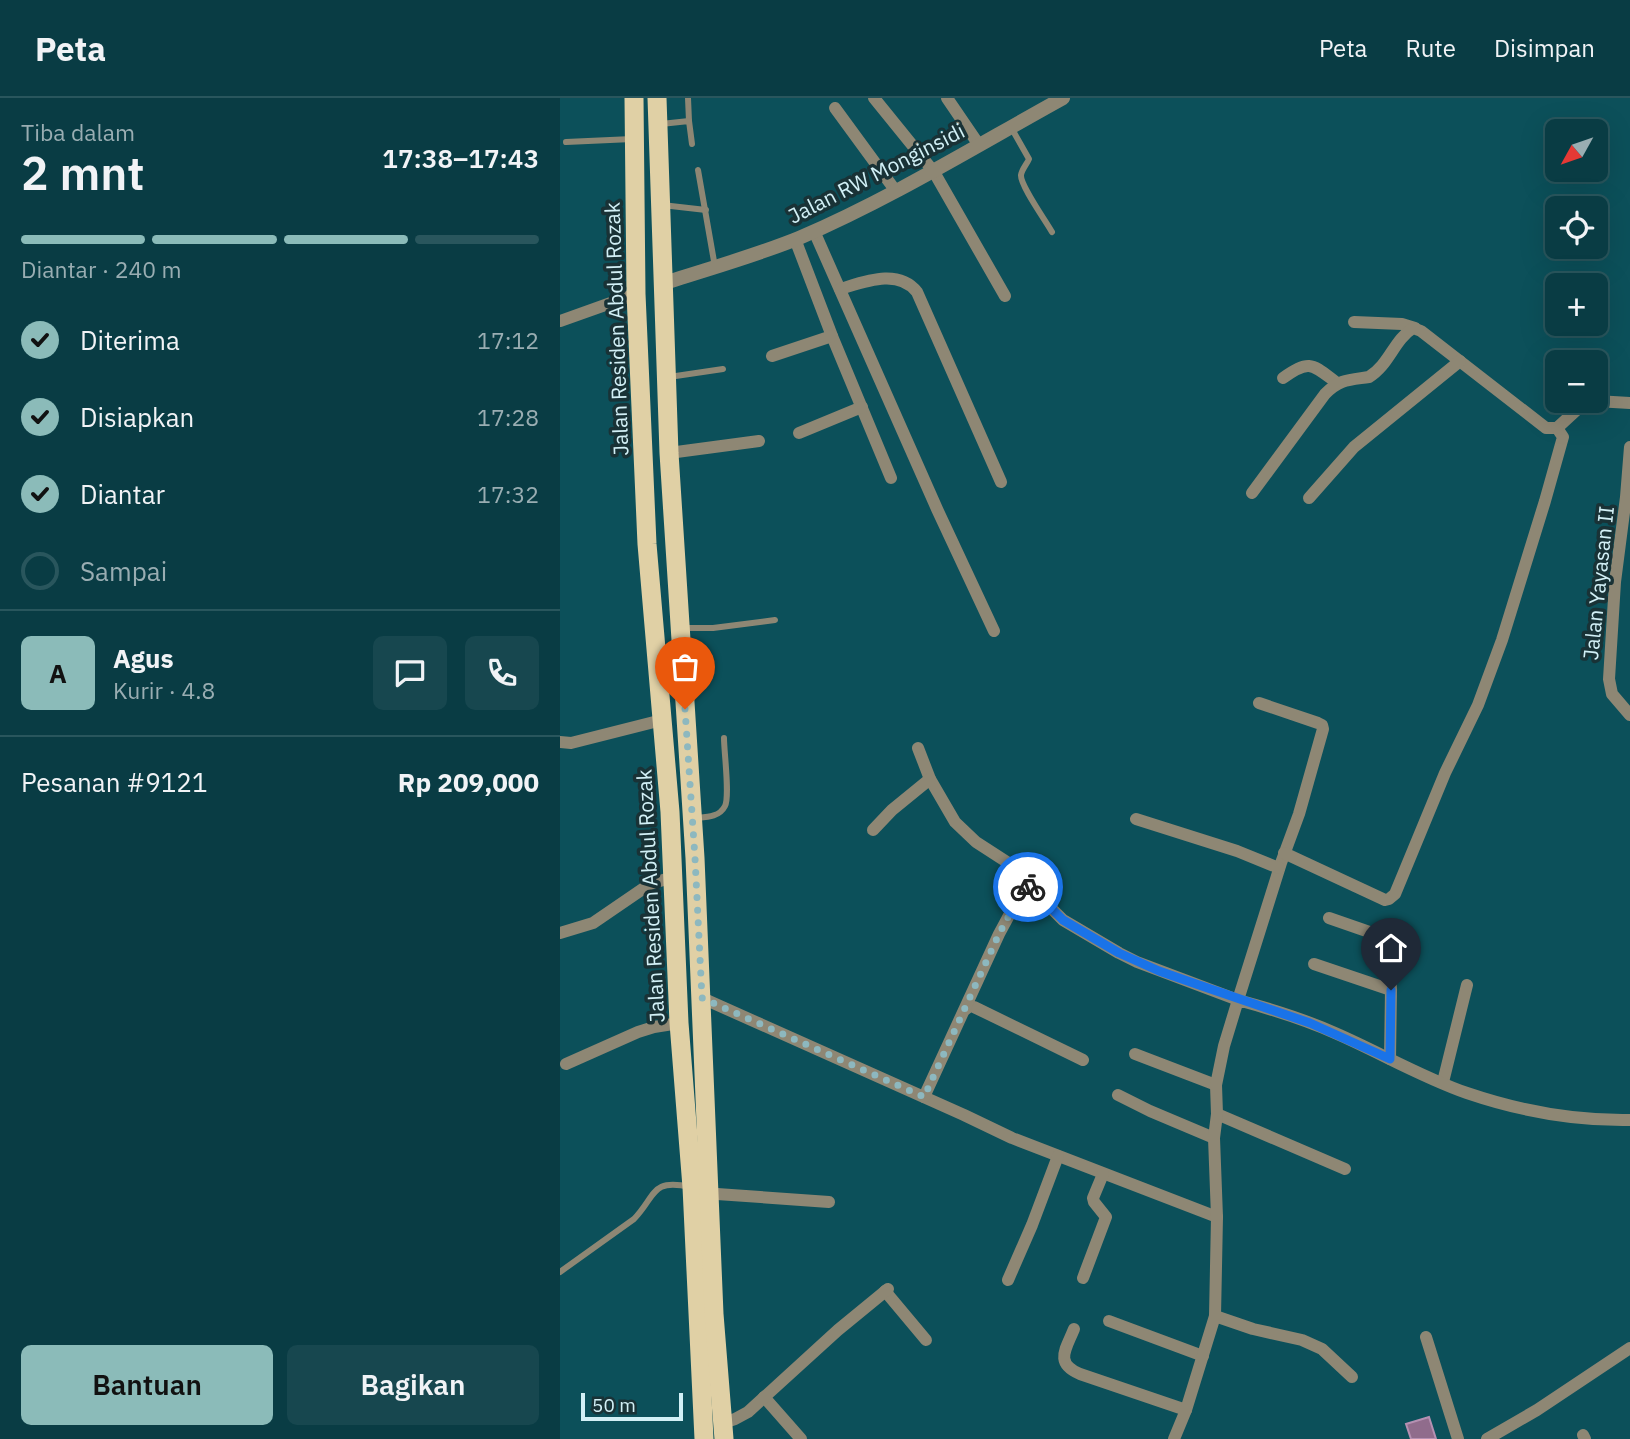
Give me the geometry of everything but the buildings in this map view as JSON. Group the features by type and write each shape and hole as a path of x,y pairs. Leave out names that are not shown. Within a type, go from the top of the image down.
{"highway":[{"name":"Jalan Residen Abdul Rozak","path":"634,98 636,294 647,544 670,811 679,1023 701,1190 724,1431"},
{"name":"Jalan Residen Abdul Rozak","path":"657,98 669,453 702,998 704,1439"}],"street":[{"path":"874,98 935,175 1005,296"},
{"path":"947,98 979,145"},
{"name":"Jalan RW Monginsidi","path":"662,284 795,239 895,190 935,175 979,145 1013,130 1063,98"},
{"path":"835,108 895,190"},
{"path":"814,231 994,632"},
{"path":"795,239 891,478"},
{"path":"840,289 870,280 885,279 900,280 912,286 1001,482"},
{"path":"560,321 636,294"},
{"path":"1354,323 1402,324 1421,331 1549,429 1557,428 1573,413"},
{"path":"1252,492 1319,401 1337,383 1373,375 1404,335 1415,328"},
{"path":"772,356 832,336"},
{"path":"1309,498 1354,447 1460,362"},
{"path":"1283,378 1304,365 1318,369 1337,383"},
{"path":"1608,402 1630,403"},
{"path":"799,433 862,407"},
{"path":"1136,819 1237,851 1282,860 1385,900 1395,894 1445,773 1478,705 1502,640 1563,437 1557,428"},
{"path":"669,453 759,441"},
{"name":"Jalan Yayasan II","path":"1630,447 1628,497 1615,582 1609,679 1612,694 1630,715"},
{"path":"1174,1439 1186,1410 1215,1315 1217,1217 1214,1138 1216,1085 1224,1046 1299,814 1323,727 1259,703"},
{"path":"560,742 571,743 662,720"},
{"path":"918,748 930,779 955,822 964,832 1010,864 1031,883 1063,920 1119,953 1238,1000 1310,1023 1467,1093 1539,1113 1596,1120 1630,1120"},
{"path":"873,830 892,810 930,779"},
{"path":"560,933 593,923 650,884 673,877"},
{"path":"924,1097 999,934 1031,883"},
{"path":"1329,918 1378,935 1387,941 1390,949 1390,1059"},
{"path":"1314,964 1391,990"},
{"path":"1443,1082 1466,985"},
{"path":"702,998 1012,1138 1217,1217"},
{"path":"966,1009 974,1007 1083,1060"},
{"path":"566,1064 638,1032 679,1023"},
{"path":"1135,1054 1216,1085"},
{"path":"1118,1095 1214,1138"},
{"path":"1217,1114 1345,1169"},
{"path":"1008,1280 1058,1156"},
{"path":"1083,1278 1106,1217 1093,1198 1103,1174"},
{"path":"701,1190 829,1202"},
{"path":"724,1431 886,1290 926,1340"},
{"path":"1215,1315 1253,1329 1302,1340 1322,1349 1352,1377"},
{"path":"1109,1321 1203,1356"},
{"path":"1074,1329 1063,1356 1065,1364 1072,1371 1186,1410"},
{"path":"1426,1336 1458,1439"},
{"path":"1488,1439 1630,1348"},
{"path":"765,1397 802,1439"}],"lane":[{"path":"688,98 692,144"},
{"path":"657,124 689,121"},
{"path":"1013,130 1029,159 1023,170 1022,183 1052,232"},
{"path":"566,142 634,139"},
{"path":"698,170 715,267"},
{"path":"660,205 705,211"},
{"path":"666,377 723,369"},
{"path":"679,628 713,628 775,620"},
{"path":"692,818 715,816 724,807 724,738"},
{"path":"560,1272 634,1219 663,1185 674,1183 701,1190"}],"way so far":[{"path":"685,709 702,998 924,1097 999,934 1028,887"}],"route":[{"path":"1028,887 1031,883 1063,920 1137,962 1238,1000 1310,1023 1390,1059 1391,990"}]}
